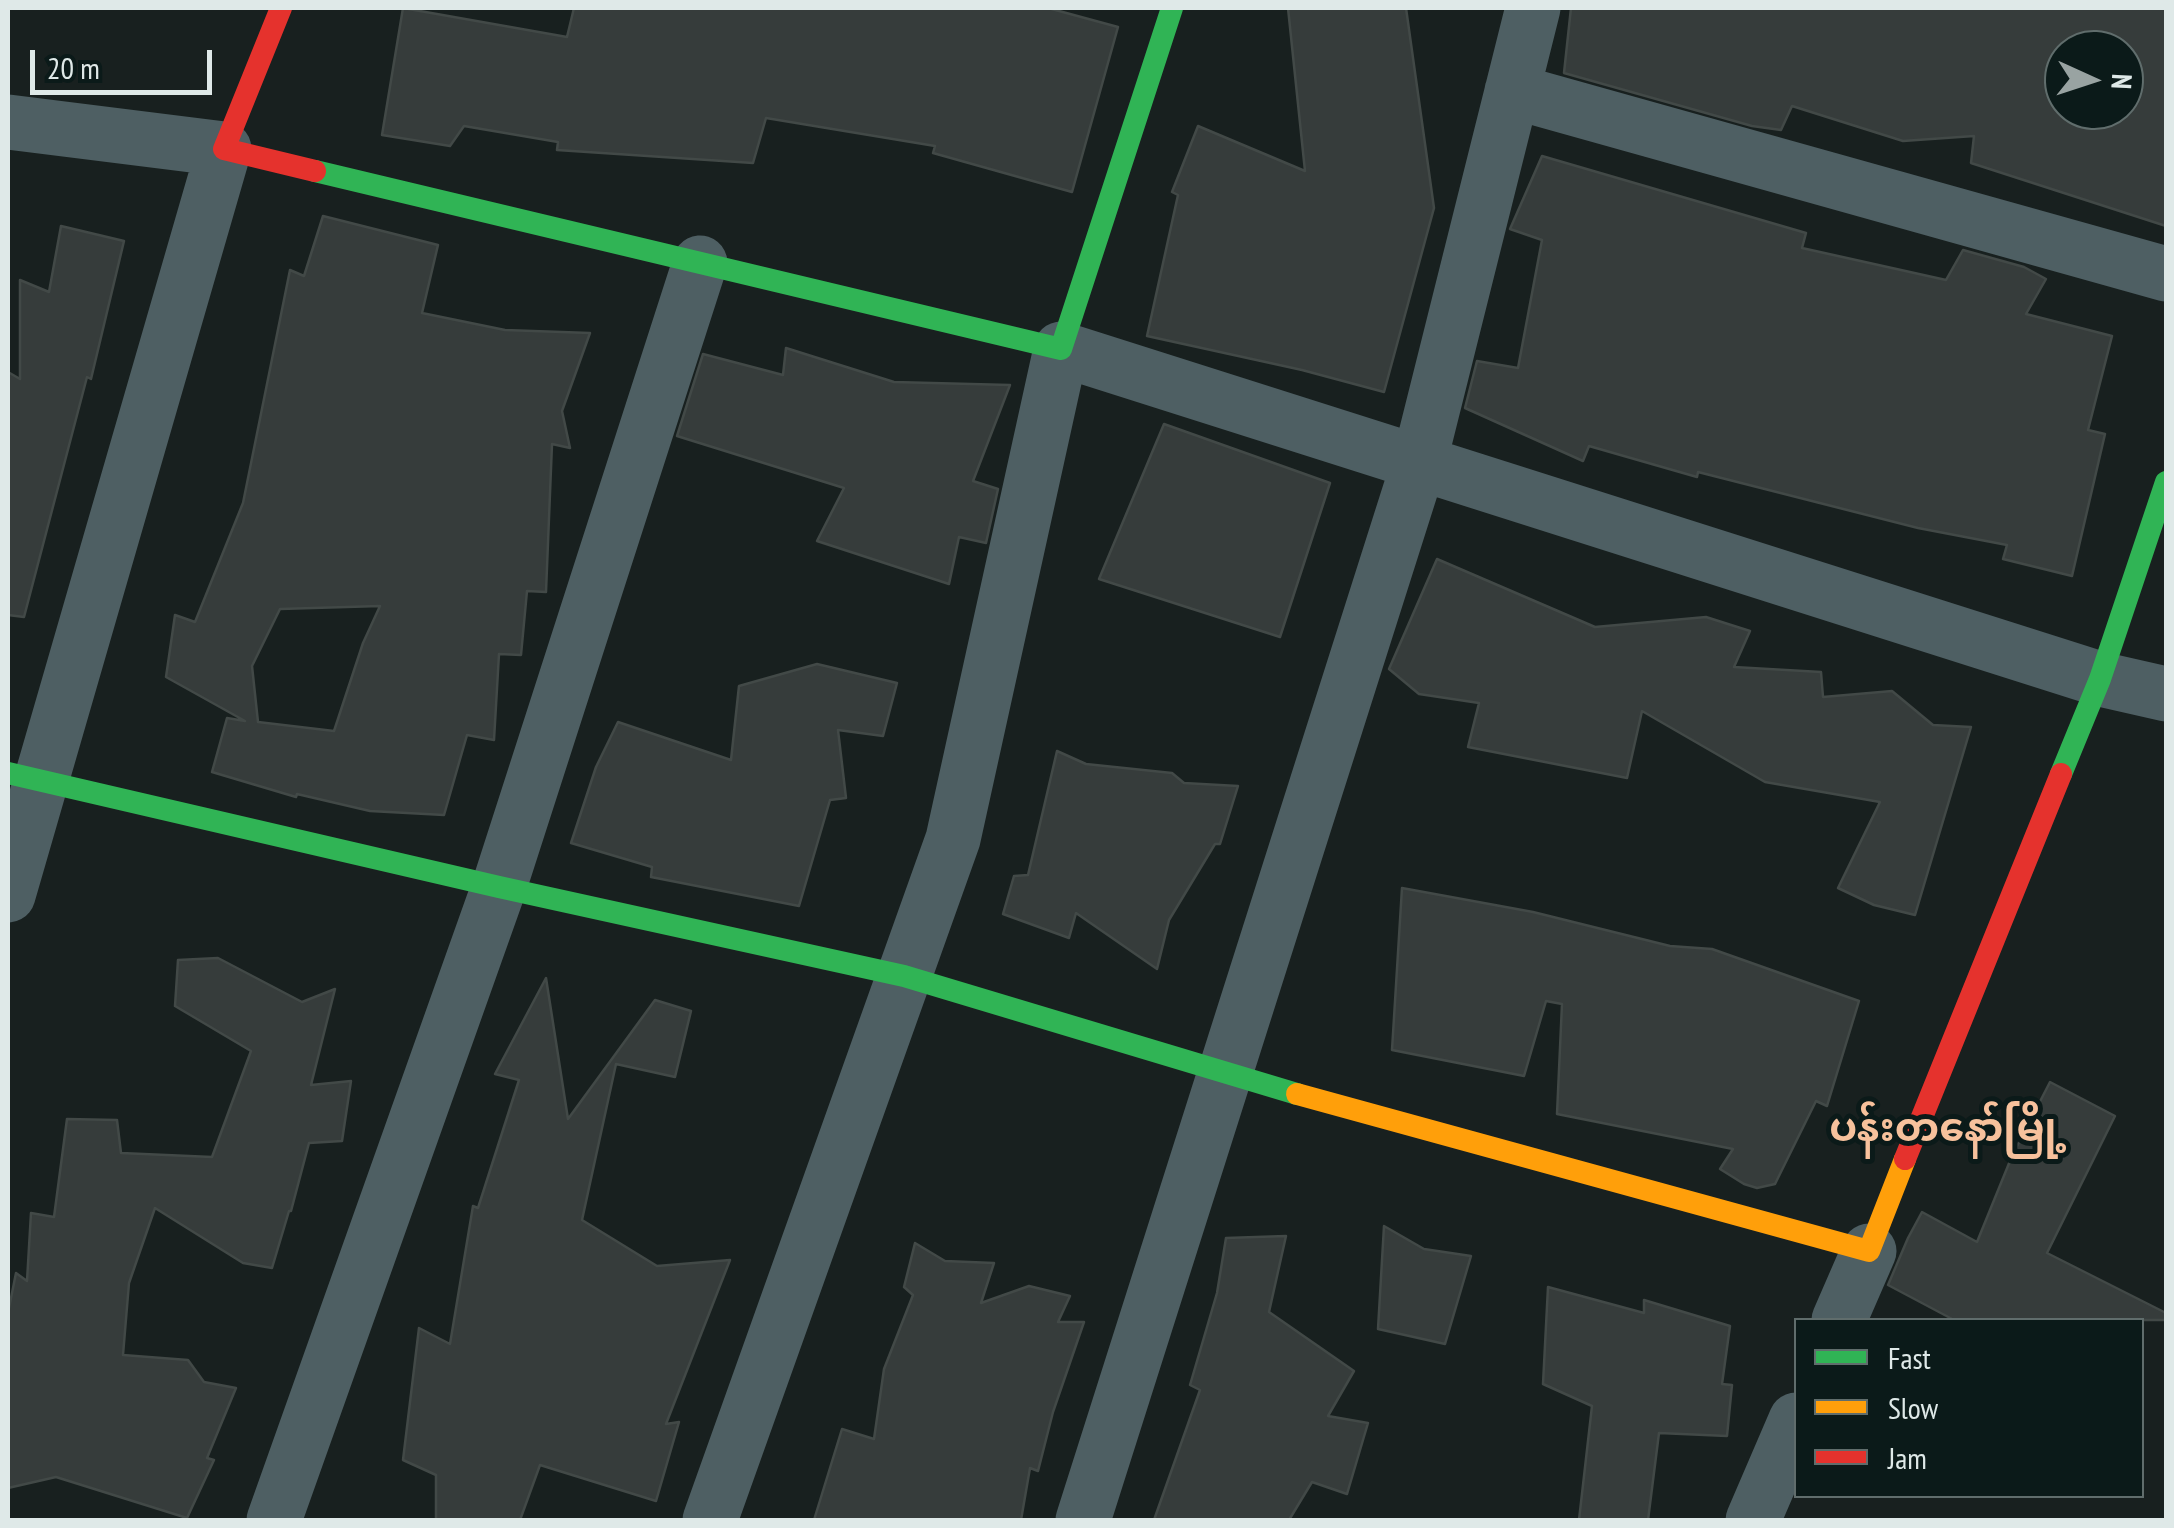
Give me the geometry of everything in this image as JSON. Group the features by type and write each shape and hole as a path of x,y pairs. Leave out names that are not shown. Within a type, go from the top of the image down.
{"street":[{"path":"8,895 24,777 224,149 282,8"},
{"path":"710,1520 953,839 1061,350 1172,8"},
{"path":"1083,1520 1419,463 1533,8"},
{"path":"1512,92 2166,274"},
{"path":"8,122 224,149 1061,350 2100,679 2166,694"},
{"path":"274,1520 499,887 700,263"},
{"path":"1840,1318 2100,679 2166,482"},
{"path":"24,777 904,976 1225,1074 1869,1251"},
{"path":"1753,1520 1794,1425"}],"building":[{"path":"403,8 567,37 574,8 1048,8 1118,27 1072,192 933,153 935,146 766,118 753,163 557,150 558,142 464,126 450,146 382,135"},
{"path":"1288,8 1406,8 1434,208 1384,392 1147,336 1178,195 1172,192 1198,126 1305,171"},
{"path":"1571,8 2166,8 2166,226 1971,163 1974,136 1903,141 1792,106 1781,130 1752,126 1564,73"},
{"path":"1542,156 1806,233 1802,248 1946,280 1963,250 2024,267 2046,279 2026,314 2112,336 2088,430 2105,434 2072,576 2003,559 2007,545 1918,528 1698,472 1697,477 1589,446 1583,461 1465,408 1477,361 1518,368 1542,240 1510,229"},
{"path":"323,216 438,245 422,313 505,330 590,333 562,411 570,448 552,444 546,592 527,591 521,655 499,654 494,740 467,735 444,815 370,811 297,794 296,797 212,772 227,718 245,721 166,677 175,615 195,622 243,503 290,270 304,276","holes":["380,606 363,643 334,731 258,722 252,666 280,609"]},
{"path":"61,226 124,241 91,379 87,377 24,617 8,615 8,372 20,379 20,280 49,292"},
{"path":"786,348 894,382 1010,385 973,481 998,489 986,543 959,537 949,584 817,541 844,488 677,436 703,354 783,375"},
{"path":"1164,424 1330,483 1280,637 1099,579"},
{"path":"1437,559 1595,627 1706,617 1750,631 1734,667 1821,672 1823,697 1892,691 1933,725 1971,727 1915,915 1874,905 1838,888 1880,802 1765,782 1642,711 1627,778 1468,747 1479,703 1419,694 1389,669"},
{"path":"817,664 897,683 883,736 838,730 846,798 830,800 799,906 651,877 652,867 571,843 596,767 618,722 731,760 739,686"},
{"path":"1057,751 1086,764 1172,773 1184,783 1238,786 1220,844 1215,844 1169,920 1157,969 1076,913 1069,938 1003,914 1014,876 1028,875"},
{"path":"1402,888 1533,912 1670,946 1712,949 1859,1001 1827,1106 1816,1101 1775,1184 1757,1188 1720,1169 1733,1149 1557,1114 1562,1004 1546,1001 1524,1076 1392,1050"},
{"path":"218,958 302,1002 335,989 311,1085 351,1081 342,1141 309,1143 272,1268 243,1263 155,1208 129,1283 123,1355 188,1360 204,1382 236,1388 207,1458 214,1460 187,1518 56,1477 8,1488 8,1313 16,1273 27,1281 31,1213 54,1217 67,1119 117,1120 121,1153 212,1157 251,1051 175,1006 178,960"},
{"path":"546,978 568,1119 655,1000 691,1011 675,1077 616,1064 582,1220 657,1266 730,1260 666,1424 679,1422 656,1501 540,1465 520,1520 436,1520 436,1475 403,1460 419,1328 450,1344 473,1206 478,1208 519,1080 495,1074"},
{"path":"2050,1082 2115,1116 2047,1253 2166,1313 2166,1320 1950,1318 1888,1285 1922,1212 1977,1242 2012,1156"},
{"path":"1384,1226 1424,1249 1471,1256 1445,1344 1378,1329"},
{"path":"1286,1236 1269,1312 1354,1371 1328,1416 1368,1423 1347,1494 1312,1482 1289,1520 1154,1520 1200,1390 1190,1385 1217,1293 1226,1238"},
{"path":"915,1243 945,1261 994,1263 981,1303 1029,1286 1070,1296 1058,1322 1084,1322 1053,1412 1038,1471 1030,1468 1021,1520 814,1520 842,1429 874,1439 884,1369 913,1295 904,1287"},
{"path":"1548,1287 1644,1313 1644,1300 1730,1326 1722,1384 1732,1385 1727,1436 1659,1433 1648,1520 1579,1520 1592,1406 1543,1384"}],"traffic: fast":[{"path":"315,171 1061,349 1172,8"},
{"path":"2061,774 2100,679 2166,482"},
{"path":"8,773 904,976 1297,1094"}],"traffic: slow":[{"path":"1297,1094 1869,1251 1905,1159"}],"traffic: jam":[{"path":"281,8 224,149 315,171"},
{"path":"1905,1159 2061,774"}],"district":[{"name":"ပန်းတနော်မြို့","path":"1948,1130"}]}
